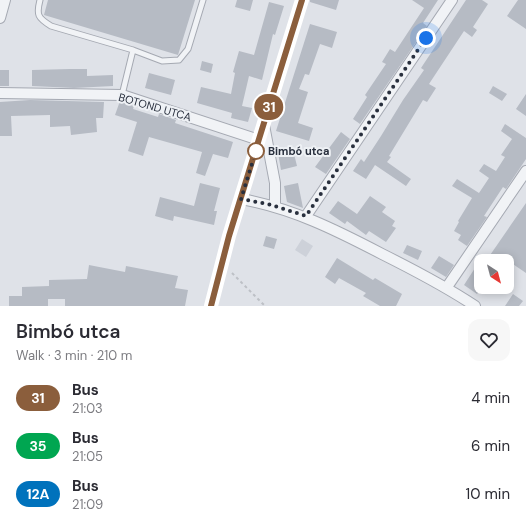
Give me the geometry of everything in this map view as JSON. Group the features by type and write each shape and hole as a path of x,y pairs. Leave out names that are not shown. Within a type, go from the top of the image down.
{"main road":[{"path":"211,306 221,263 302,0"}],"street":[{"path":"0,18 5,0"},
{"path":"306,216 452,0"},
{"name":"BOTOND UTCA","path":"0,93 122,95 259,140"},
{"path":"264,124 275,184 275,206"},
{"path":"447,287 526,171"},
{"path":"241,199 275,206 306,216 447,287 475,306"}],"lane":[{"path":"40,0 37,10 41,20 51,26 133,50 162,61 179,60 188,49 203,0"},
{"path":"122,95 133,50"}],"path":[{"path":"221,263 265,306"}],"shaded area":[{"path":"302,239 313,246 306,257 295,250"}],"building":[{"path":"48,0 195,0 178,55 44,15"},
{"path":"237,0 253,0 250,11 235,7"},
{"path":"310,0 339,0 336,10 310,2"},
{"path":"412,0 438,0 423,23 427,26 360,124 353,119 367,97 365,95 386,64 382,62 390,49 395,52 424,8"},
{"path":"466,0 482,0 488,4 473,27 477,30 472,37 464,31 429,84 436,88 427,102 423,100 389,156 391,157 387,162 411,179 406,186 375,165 366,179 353,171 361,159 364,162 403,100 424,70 421,68"},
{"path":"518,0 526,0 526,29 507,16"},
{"path":"269,2 284,6 275,35 273,34 262,80 249,76 242,106 252,108 248,122 231,118 232,113 197,103 201,87 231,94 235,73 233,72 239,51 254,55"},
{"path":"310,24 337,32 332,48 320,44 309,75 305,74 299,89 308,92 298,123 313,128 309,141 276,131"},
{"path":"202,61 213,64 211,73 200,70"},
{"path":"87,69 87,76 113,75 113,86 74,88 32,86 32,70"},
{"path":"0,70 9,70 9,86 0,86"},
{"path":"149,73 175,80 171,95 145,88"},
{"path":"493,86 507,94 502,101 489,93"},
{"path":"526,94 526,116 516,109"},
{"path":"30,100 104,102 103,118 96,118 97,132 71,135 70,126 50,127 50,115 11,116 12,136 0,136 0,102"},
{"path":"120,101 134,106 133,109 158,117 159,114 176,120 175,123 233,142 228,158 213,154 205,176 196,173 202,152 149,137 143,156 128,151 137,122 115,115"},
{"path":"505,124 526,138 526,159 506,189 503,187 484,216 487,217 467,246 458,240 461,235 454,231 459,222 458,221 472,198 452,186 457,179 479,193 489,178 479,171 484,164 496,171 505,157 501,155 512,139 501,131"},
{"path":"341,132 350,139 326,174 315,167"},
{"path":"293,150 297,166 281,170 278,153"},
{"path":"200,183 220,188 214,211 217,211 214,225 174,216 173,221 155,216 160,197 194,206"},
{"path":"298,183 303,208 287,202 284,186"},
{"path":"370,196 386,207 382,212 395,221 392,226 396,228 386,242 369,231 366,235 347,221 345,224 329,213 338,201 357,214"},
{"path":"526,203 526,273 514,265 514,254 491,254"},
{"path":"266,236 277,239 274,249 263,246"},
{"path":"407,245 422,251 418,260 403,253"},
{"path":"439,256 454,265 446,277 431,268"},
{"path":"337,258 373,280 375,278 402,294 396,306 380,306 363,296 366,293 339,278 335,284 325,277"},
{"path":"89,265 125,272 126,266 178,276 175,288 188,290 185,306 65,306 65,299 48,299 48,306 9,306 9,296 22,296 22,287 49,286 49,280 87,279"},
{"path":"474,270 474,292 464,285"},
{"path":"513,294 523,301 519,306 505,306"}],"bus line":[{"name":"31","path":"211,306 229,236 302,0"}],"place":[{"name":"Bimbó utca","path":"256,151"}],"route":[{"path":"256,151 241,199 268,204 306,216 426,38"}]}
